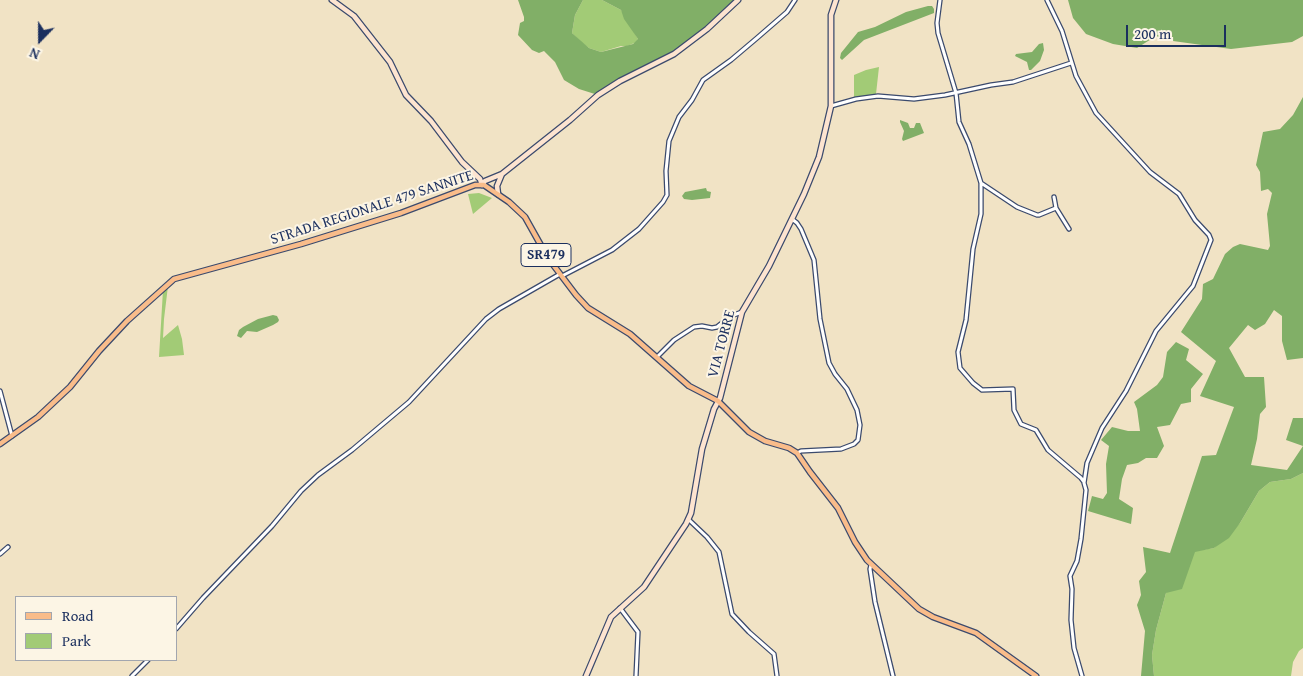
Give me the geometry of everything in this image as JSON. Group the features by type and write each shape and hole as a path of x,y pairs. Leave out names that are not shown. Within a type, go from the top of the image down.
{"main road":[{"path":"332,0 354,16 390,62 406,95 431,121 462,162 480,179 482,185 486,181 502,174 570,120 598,95 620,81 674,54 707,29 738,0"},
{"name":"VIA TORRE","path":"586,676 611,617 644,587 688,519 695,496 702,449 718,401 742,312 770,266 818,162 831,106 831,15 836,0"},
{"path":"498,194 497,186 502,174"},
{"name":"STRADA REGIONALE 479 SANNITE","path":"0,444 38,417 66,390 110,338 139,309 174,280 392,216 475,185 482,185 498,194 526,217 548,258 588,308 630,334 693,389 718,401 754,436 789,448 797,453"},
{"path":"797,453 838,508 860,549 871,564 923,612 976,633 1036,676"}],"street":[{"path":"178,627 272,526 301,491 318,475 352,450 409,402 486,319 499,309 561,275 612,250 639,229 667,194 666,171 669,141 679,117 692,100 703,80 731,60 787,12 795,0"},
{"path":"940,0 937,23 938,32 956,93 959,122 969,144 981,183 981,214 973,249 966,320 958,352 960,368 982,390 1013,389 1014,410 1021,424 1036,430 1048,450 1081,478 1084,483 1086,490 1081,539 1077,561 1070,576 1074,648 1082,676"},
{"path":"1047,0 1062,31 1071,63 1086,95 1103,122 1150,172 1179,194 1195,220 1209,235 1211,240 1193,286 1156,331 1126,391 1113,409 1096,440 1087,463 1084,483"},
{"path":"831,106 856,99 878,96 914,99 956,93 1013,82 1071,63"},
{"path":"981,183 1017,207 1036,215 1040,216 1056,208"},
{"path":"1054,197 1056,208 1069,229"},
{"path":"792,218 801,229 815,265 820,319 829,363 834,374 847,389 857,410 860,426 858,440 854,444 840,449 801,451 797,453"},
{"path":"657,357 674,340 694,327 718,327 731,316 742,312"},
{"path":"0,391 12,436"},
{"path":"688,519 707,537 719,552 732,614 774,654 777,676"},
{"path":"0,554 8,547"},
{"path":"871,564 870,569 875,602 893,676"},
{"path":"620,608 638,632 636,676"},
{"path":"132,676 147,661"}],"green space":[{"path":"518,0 583,0 575,15 572,33 589,48 601,52 633,44 638,39 624,19 621,10 602,0 738,0 674,54 598,95 579,89 564,80 555,62 544,51 539,53 532,50 518,35 520,23 524,21 524,17"},
{"path":"583,0 602,0 621,10 638,39 637,42 601,52 589,48 582,43 572,33 575,15"},
{"path":"1068,0 1303,0 1303,36 1292,42 1231,49 1173,41 1156,36 1137,48 1113,44 1086,34 1073,18"},
{"path":"932,6 934,13 864,40 842,60 840,58 841,53 858,32 875,27 906,12"},
{"path":"1043,43 1044,50 1040,61 1031,70 1029,70 1027,62 1015,56 1016,54 1032,52 1039,44"},
{"path":"879,67 876,94 854,98 854,75"},
{"path":"1303,97 1303,358 1287,360 1282,341 1282,316 1274,310 1265,324 1255,330 1248,325 1229,348 1245,377 1264,377 1266,407 1260,414 1251,465 1287,470 1303,446 1303,473 1291,479 1270,482 1259,491 1229,538 1214,548 1195,552 1182,589 1166,593 1156,630 1152,655 1154,676 1141,676 1145,631 1137,605 1141,595 1139,581 1146,572 1143,547 1170,553 1202,456 1216,455 1234,407 1200,396 1216,361 1181,332 1202,299 1203,284 1213,279 1225,254 1240,244 1268,250 1270,246 1267,214 1272,193 1268,189 1261,191 1260,172 1256,165 1263,132 1280,129 1293,115"},
{"path":"900,120 908,123 910,128 914,128 916,123 920,123 924,133 903,141 904,131"},
{"path":"706,188 707,191 711,192 710,198 692,200 684,199 682,196 685,192"},
{"path":"479,193 492,198 473,214 468,194"},
{"path":"168,286 163,338 178,325 184,355 159,357 163,290"},
{"path":"273,315 277,316 279,320 273,325 257,332 247,331 241,338 237,336 239,330 243,327 258,319"},
{"path":"1176,342 1189,349 1186,360 1203,374 1191,389 1191,402 1181,404 1170,425 1157,427 1164,446 1157,458 1146,458 1138,463 1127,465 1122,479 1119,499 1133,508 1131,524 1088,511 1092,496 1103,499 1107,493 1106,464 1109,446 1101,440 1112,427 1128,431 1140,431 1137,409 1134,402 1157,385 1163,377 1167,352"},
{"path":"1293,418 1303,418 1303,446 1286,440"},
{"path":"1303,473 1303,648 1299,651 1293,662 1291,676 1154,676 1152,655 1156,630 1166,593 1195,551 1214,548 1240,523 1259,491 1270,482 1291,479"}]}
